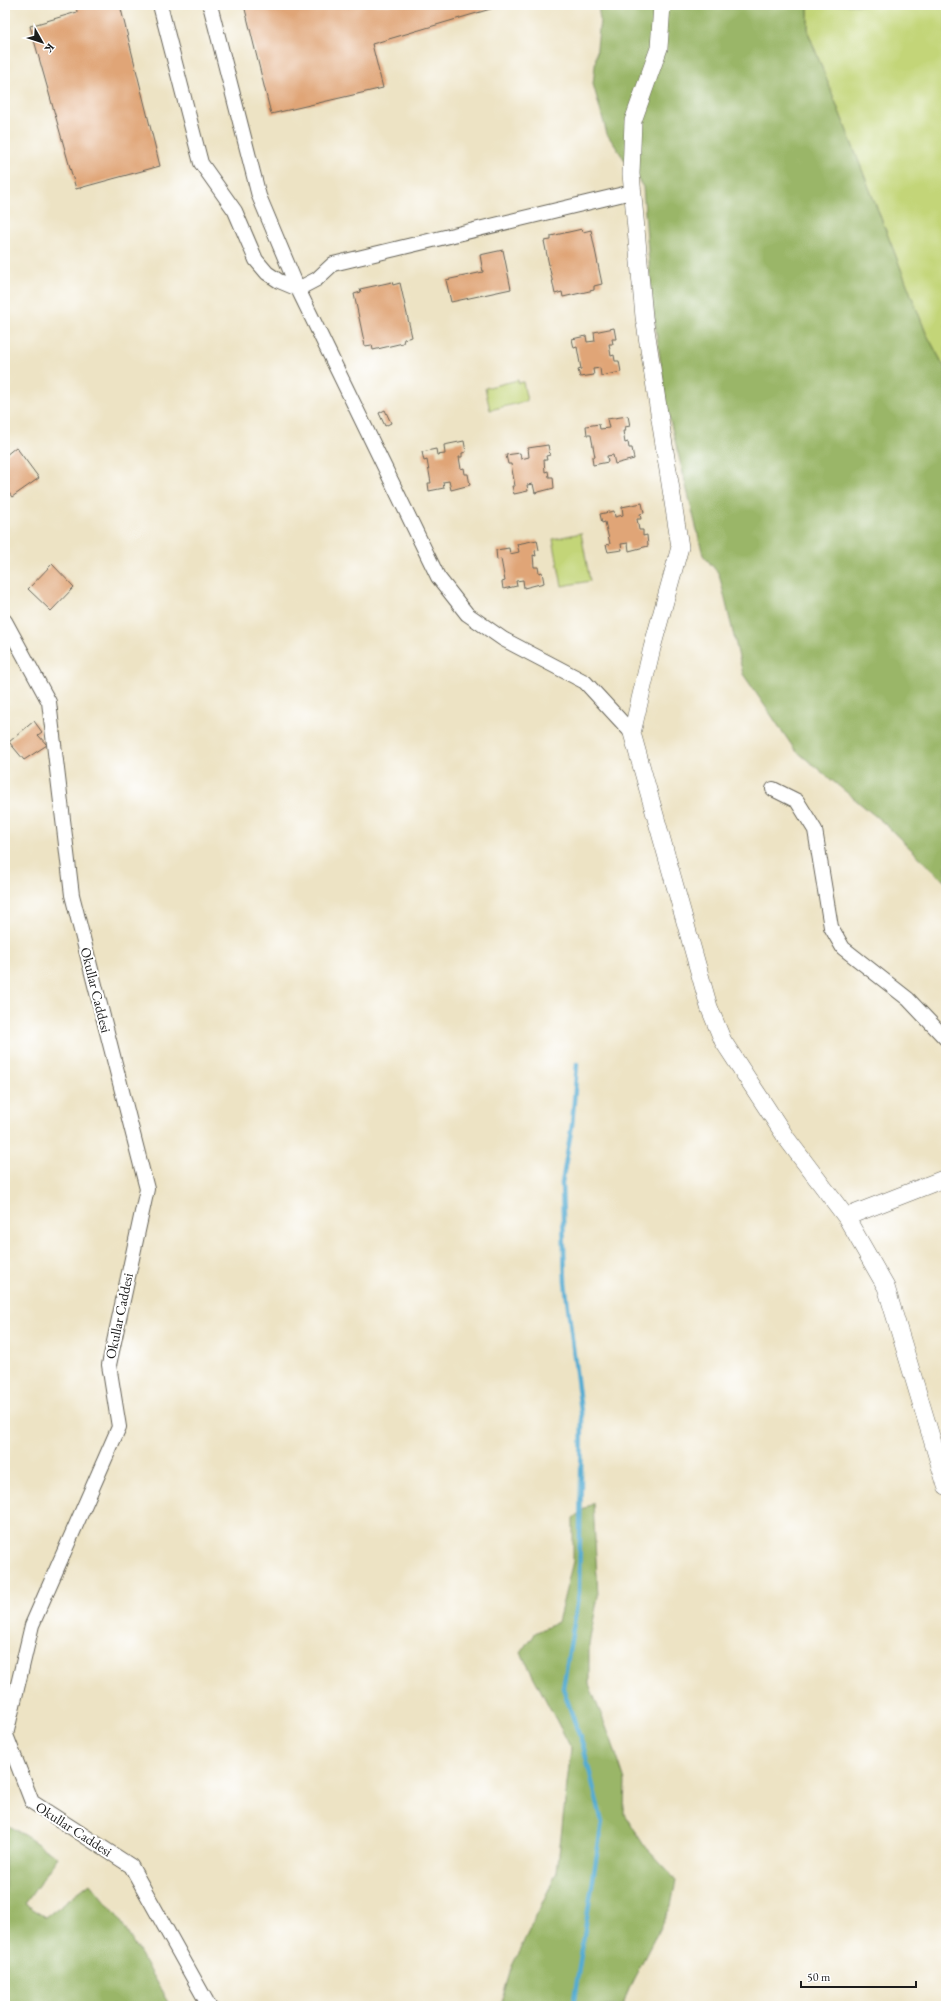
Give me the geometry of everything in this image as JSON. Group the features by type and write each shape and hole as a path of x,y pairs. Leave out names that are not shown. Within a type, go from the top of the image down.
{"street":[{"path":"160,5 202,163 236,211 256,260 267,273 279,282 298,289 317,279 333,264 632,192"},
{"path":"210,5 259,196 298,289 438,577 467,614 503,639 547,664 585,682 632,733 709,1007 723,1040 787,1139 846,1217 886,1287 946,1486"},
{"path":"632,733 652,648 680,547 644,318 631,174 633,121 659,48 662,5"},
{"name":"Okullar Caddesi","path":"5,621 49,702 72,895 147,1189 109,1365 120,1427 32,1625 6,1736 32,1802 131,1866 209,2006"},
{"path":"773,789 797,802 815,830 831,927 843,948 908,1000 946,1040"},
{"path":"846,1217 946,1178"}],"green space":[{"path":"598,5 808,5 808,32 926,333 946,370 946,883 885,824 795,750 743,674 719,574 703,555 667,408 652,301 643,187 607,134 593,84 600,20"},
{"path":"808,5 946,5 946,370 926,333 808,32"},
{"path":"518,380 518,383 523,382 527,401 490,410 485,388"},
{"path":"581,533 590,581 562,586 553,539"},
{"path":"593,1502 598,1596 589,1644 589,1684 612,1742 625,1781 624,1814 645,1847 676,1880 671,1906 629,1988 623,2006 500,2006 512,1966 557,1872 571,1748 521,1653 535,1633 558,1622 573,1561 573,1518"},
{"path":"5,1823 58,1857 25,1904 46,1917 90,1883 120,1920 170,2006 5,2006"}],"building":[{"path":"76,5 120,5 160,166 76,189 30,26 77,12"},
{"path":"244,5 504,5 372,44 383,88 271,114"},
{"path":"582,229 583,232 591,230 602,284 594,286 594,290 563,297 562,292 555,294 544,241 551,240 551,236"},
{"path":"503,250 511,289 451,302 446,280 483,272 480,255"},
{"path":"392,282 393,285 400,283 412,337 404,339 403,343 373,350 372,345 365,346 354,294 361,292 360,289"},
{"path":"614,328 616,339 612,339 613,344 609,344 611,356 614,355 615,361 619,361 621,372 601,376 600,368 593,369 594,375 580,377 578,370 581,369 577,347 574,348 572,339 586,336 587,342 595,341 594,332"},
{"path":"385,410 391,423 385,426 379,413"},
{"path":"628,416 630,426 625,427 626,431 623,431 625,443 628,442 629,448 632,448 634,459 615,464 613,455 607,456 608,462 593,465 592,457 595,457 591,435 587,435 586,426 599,424 600,429 609,428 607,419"},
{"path":"464,441 466,452 462,453 462,457 459,457 461,469 464,468 465,474 468,474 470,485 451,490 449,481 443,482 444,488 429,491 428,483 431,483 427,460 424,461 422,452 436,449 437,455 445,454 444,445"},
{"path":"548,445 550,455 546,456 547,460 544,460 545,472 548,471 549,477 553,477 554,488 535,493 533,484 527,485 528,491 514,494 512,486 515,486 511,464 508,464 506,455 520,453 521,459 529,457 528,448"},
{"path":"16,447 39,478 12,497 5,488 5,456"},
{"path":"642,503 644,513 640,514 641,519 637,519 639,530 643,530 643,536 647,535 648,546 629,551 628,543 621,544 622,550 608,552 606,545 610,544 605,522 602,523 600,514 614,511 615,517 623,515 622,507"},
{"path":"537,540 539,550 535,551 536,556 533,555 534,567 538,567 539,573 542,572 544,583 524,588 523,580 516,581 517,586 503,589 502,582 505,581 501,559 497,560 496,550 509,548 510,554 519,552 517,544"},
{"path":"52,564 74,587 51,611 28,589"},
{"path":"34,721 42,732 38,735 47,745 24,760 9,742"}],"waterway":[{"path":"573,2006 602,1822 584,1749 563,1688 579,1593 582,1420 565,1282 562,1183 572,1125 577,1064"}]}
